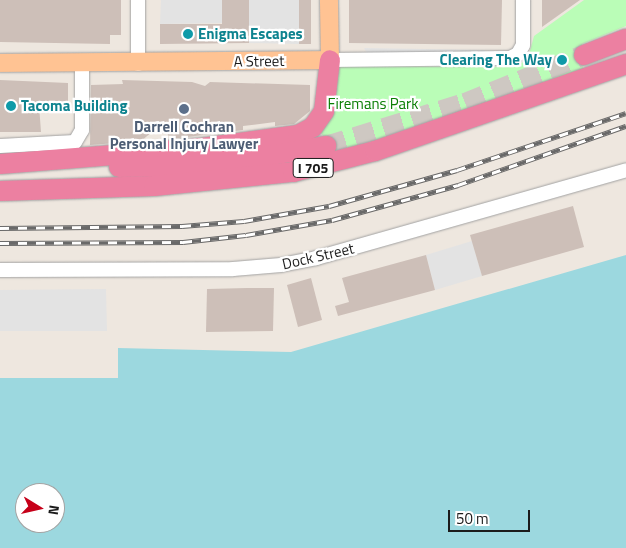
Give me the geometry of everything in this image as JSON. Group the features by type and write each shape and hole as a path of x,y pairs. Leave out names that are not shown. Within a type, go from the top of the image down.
{"highway":[{"path":"584,55 620,45"},
{"path":"552,89 620,45"},
{"path":"0,164 202,148 298,135 313,127 324,111 330,60"},
{"path":"552,89 617,67"},
{"name":"I 705","path":"0,191 154,186 293,172 374,151 552,89"},
{"name":"I 705","path":"0,164 205,166 269,158 326,146"}],"main road":[{"path":"330,0 330,60"},
{"name":"A Street","path":"0,63 138,64 330,60"}],"street":[{"path":"138,0 138,64"},
{"name":"A Street","path":"330,60 505,58 518,54 524,40 523,0"},
{"path":"0,146 75,142 82,130 82,63"},
{"name":"Dock Street","path":"0,270 233,269 281,265 316,258 626,170"}],"green space":[{"name":"Firemans Park","path":"584,0 626,0 626,26 582,44 583,69 537,88 335,154 321,133 334,111 339,66 516,67 528,58 534,36"}],"shaded area":[{"path":"161,0 222,0 222,23 160,24"},
{"path":"249,0 299,0 299,44 249,43"},
{"path":"364,48 485,50 485,57 369,56"},
{"path":"472,241 482,276 435,290 426,255"},
{"path":"106,289 107,331 0,331 0,290"}],"water":[{"path":"626,255 626,548 0,548 0,378 118,378 118,348 291,352"}],"building":[{"path":"0,0 121,0 121,35 110,35 110,44 0,42"},
{"path":"222,0 249,0 249,43 160,44 160,24 222,24"},
{"path":"299,0 311,0 311,44 299,44"},
{"path":"349,0 502,0 501,45 349,43"},
{"path":"542,0 580,0 542,27"},
{"path":"0,80 68,83 68,105 39,105 41,132 0,132"},
{"path":"122,80 192,82 205,86 210,82 310,85 310,111 294,124 275,126 275,122 243,126 243,130 171,139 166,132 152,132 141,141 90,145 91,85 123,84"},
{"path":"573,206 584,247 482,276 470,235"},
{"path":"426,255 435,290 338,316 335,306 349,302 342,278"},
{"path":"311,278 322,320 298,327 287,285"},
{"path":"274,288 273,331 206,332 207,289"}],"tunnel":[{"path":"326,146 465,103 584,55"}],"railway":[{"path":"0,228 182,226 244,221 329,206 457,170 626,113"},
{"path":"0,243 183,242 246,235 332,220 458,185 626,126"}],"place":[{"name":"Enigma Escapes","path":"188,34"},
{"name":"Clearing The Way","path":"562,60"},
{"name":"Tacoma Building","path":"11,106"},
{"name":"Darrell Cochran Personal Injury Lawyer","path":"184,109"}]}
